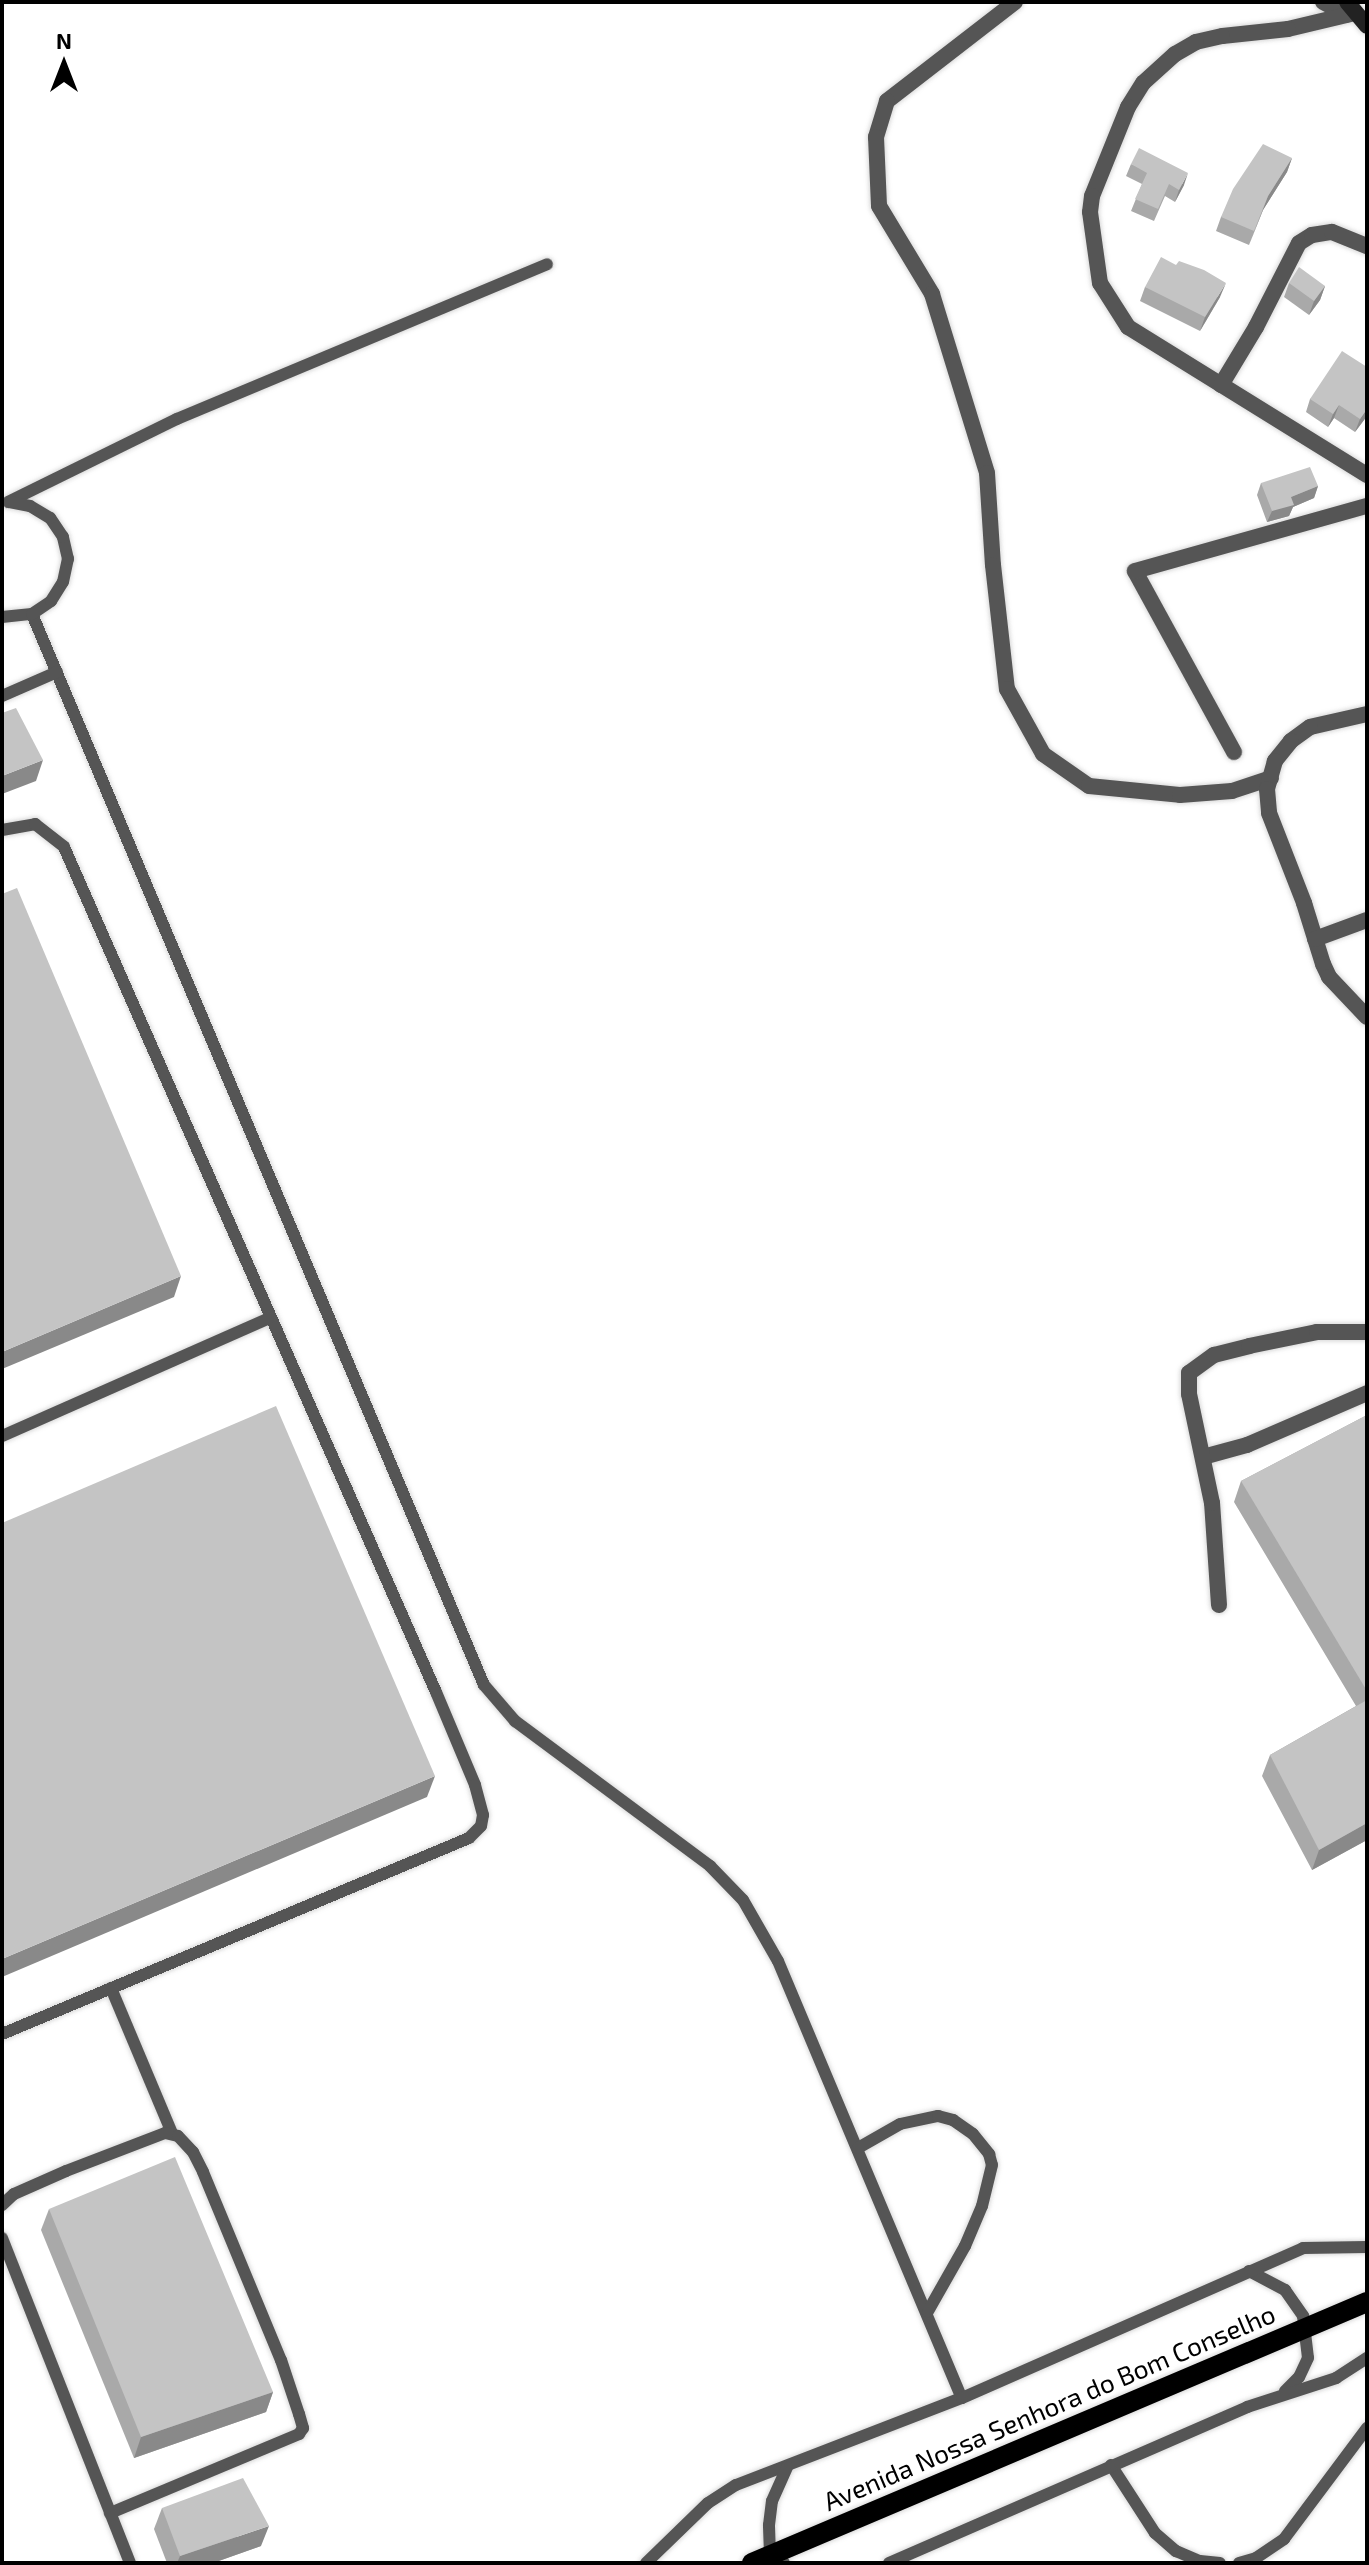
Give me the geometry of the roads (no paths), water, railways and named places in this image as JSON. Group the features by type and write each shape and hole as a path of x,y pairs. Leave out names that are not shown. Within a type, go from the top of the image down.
{"main road":[{"path":"1350,10 1367,26"},
{"name":"Avenida Nossa Senhora do Bom Conselho","path":"769,2560 1305,2325 1367,2302"}],"street":[{"path":"1015,2 887,101 876,137 879,206 932,294 987,473 993,565 1007,689 1043,754 1089,786 1180,795 1232,791 1271,778"},
{"path":"1323,2 1350,10"},
{"path":"1350,10 1288,29 1196,42 1175,54 1143,83 1128,107 1092,196 1094,257 1100,283 1112,307 1128,327 1367,475"},
{"path":"1221,385 1256,327 1299,243 1312,235 1332,232 1367,246"},
{"path":"1234,752 1135,571 1367,506"},
{"path":"1367,714 1310,727 1291,741 1275,761 1267,789 1269,813 1329,977 1367,1017"},
{"path":"1315,939 1367,920"},
{"path":"1219,1605 1212,1503 1187,1380 1197,1365 1214,1355 1317,1332 1367,1332"},
{"path":"1203,1457 1247,1445 1367,1393"}],"lane":[{"path":"5,502 177,419 547,264"},
{"path":"2,617 32,614 51,601 63,582 68,559 63,537 50,518 30,506 5,502"},
{"path":"32,614 484,1685 515,1721 710,1866 743,1900 778,1961 928,2311 962,2398"},
{"path":"2,696 57,672"},
{"path":"2,830 35,824 64,847 470,1772 482,1808 481,1826 469,1838 2,2034"},
{"path":"2,1436 269,1318"},
{"path":"110,2513 292,2439 303,2428 281,2360 203,2172 186,2141 172,2133 111,1988"},
{"path":"858,2148 900,2124 938,2116 953,2120 973,2134 989,2154 992,2165 982,2206 965,2246 928,2311"},
{"path":"2,2205 14,2194 55,2176 172,2133"},
{"path":"2,2238 130,2563"},
{"path":"646,2563 719,2494 962,2398 1303,2248 1367,2247"},
{"path":"1249,2271 1285,2290 1299,2306 1305,2325 1306,2366 1284,2392"},
{"path":"889,2563 1284,2392 1336,2378 1367,2358"},
{"path":"1239,2563 1256,2558 1284,2539 1367,2428"},
{"path":"1111,2465 1155,2533 1176,2551 1200,2561 1220,2563"},
{"path":"769,2560 769,2512 787,2467"}]}
